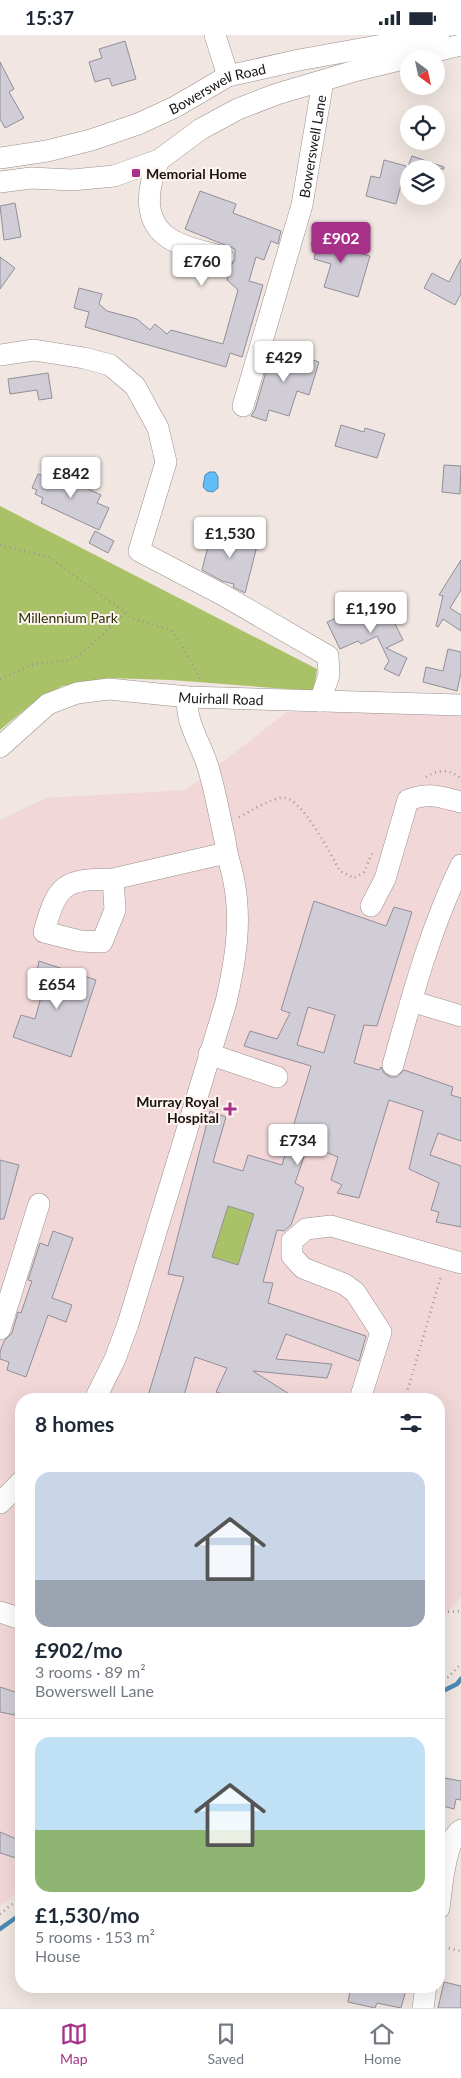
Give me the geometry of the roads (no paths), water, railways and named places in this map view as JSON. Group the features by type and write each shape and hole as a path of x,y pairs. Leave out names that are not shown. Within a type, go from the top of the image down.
{"street":[{"path":"215,35 228,76"},
{"name":"Bowerswell Road","path":"0,158 48,151 91,140 138,124 183,102 228,76 299,60 440,35"},
{"name":"Bowerswell Lane","path":"243,406 302,205 323,81 358,70 461,45"},
{"path":"0,182 31,178 72,180 114,176 158,160 201,129 238,109 277,94 323,81"},
{"path":"158,160 152,177 148,204 152,219 168,237 178,243 223,257"},
{"path":"0,355 34,350 84,358 110,365 135,387 158,428 166,462 139,551 223,595 328,656 329,675 320,701"},
{"name":"Muirhall Road","path":"0,747 48,704 77,693 110,689 197,697 461,705"},
{"path":"98,1393 115,1359 128,1324 226,1002 235,962 238,935 234,882 207,763 197,743 187,704 197,697"},
{"path":"371,906 385,879 408,800 422,794 441,796 461,802"},
{"path":"113,879 226,853"},
{"path":"393,1065 423,962 451,886 461,865"},
{"path":"411,1001 461,1016"},
{"path":"209,1054 278,1077"},
{"path":"0,1329 39,1204"},
{"path":"362,1393 381,1332 355,1292 344,1284 303,1269 292,1256 292,1241 306,1229 331,1226 454,1261"},
{"path":"0,1503 15,1488"},
{"path":"0,1612 15,1617"},
{"path":"445,1871 452,1831"},
{"path":"422,2008 425,1993"}],"water":[{"path":"209,472 215,472 218,477 218,488 213,492 207,491 203,487 205,475"}],"waterway":[{"path":"445,1690 457,1684 461,1679"},
{"path":"0,1929 15,1918"}],"place":[{"name":"Memorial Home","path":"136,173"},
{"name":"Murray Royal Hospital","path":"230,1109"}],"park label":[{"name":"Millennium Park","path":"68,617"}]}
